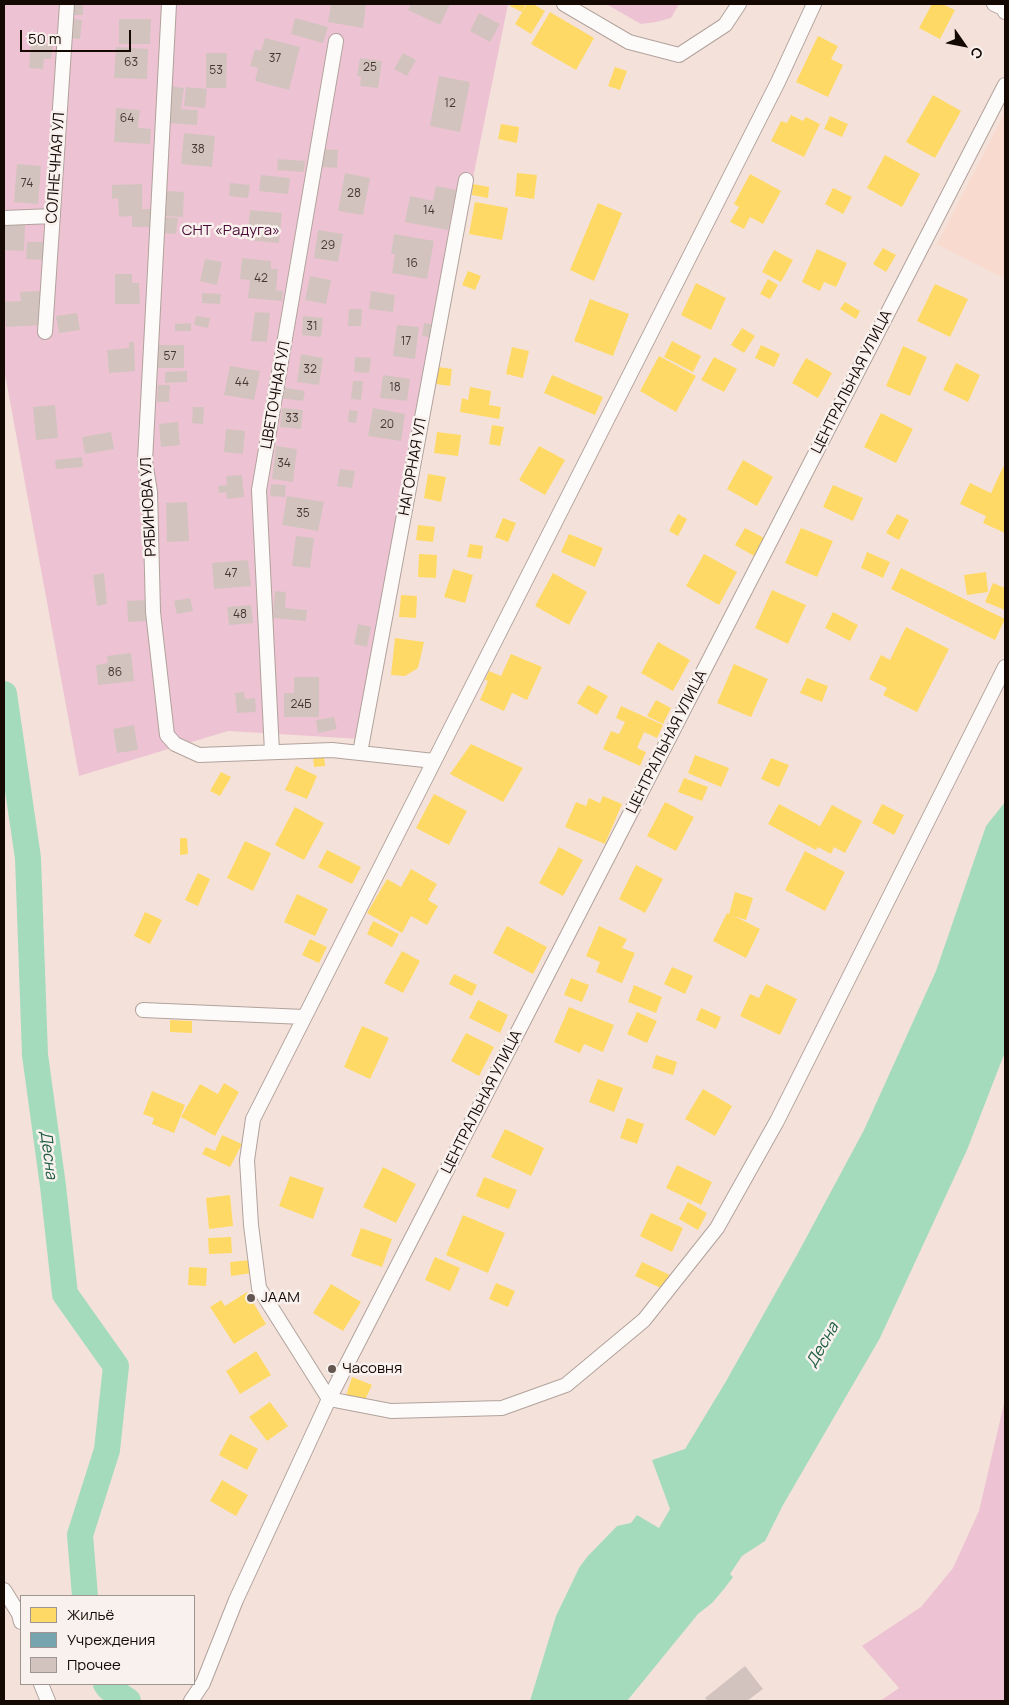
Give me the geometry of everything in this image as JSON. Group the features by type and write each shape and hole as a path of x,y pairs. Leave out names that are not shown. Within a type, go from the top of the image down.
{"street":[{"name":"СОЛНЕЧНАЯ УЛ","path":"45,332 67,4"},
{"name":"РЯБИНОВА УЛ","path":"170,4 145,461 150,492 153,612 167,735 175,744 199,755 332,750 434,761"},
{"path":"564,4 629,42 679,55 725,26 739,4"},
{"path":"814,4 778,82 253,1119 247,1160 250,1225 259,1288 329,1399 391,1411 502,1408 566,1385 644,1320 717,1228 777,1121 1005,667"},
{"name":"ЦВЕТОЧНАЯ УЛ","path":"272,752 260,490 336,41"},
{"name":"ЦЕНТРАЛЬНАЯ УЛИЦА","path":"192,1701 203,1683 236,1600 329,1399 1005,85"},
{"name":"НАГОРНАЯ УЛ","path":"360,753 466,180"},
{"path":"4,218 53,216"},
{"path":"143,1010 304,1017"},
{"path":"4,1590 20,1619"},
{"path":"42,1685 48,1701"}],"shaded area":[{"path":"1005,112 1005,279 937,244"}],"green space":[{"name":"СНТ «Радуга»","path":"4,4 508,4 360,739 228,731 79,776 4,369"},
{"path":"606,4 679,4 671,18 641,24"},
{"path":"1005,1399 1005,1701 880,1701 899,1688 862,1646 921,1607 953,1568 979,1511"}],"water":[{"path":"1005,802 1005,1052 967,1150 880,1338 783,1505 765,1541 742,1556 730,1574 733,1577 724,1589 712,1603 698,1614 627,1701 530,1701 556,1616 579,1568 587,1557 617,1526 631,1523 637,1515 659,1528 670,1509 652,1460 685,1449 725,1383 798,1253 864,1130 936,971 986,826"}],"building: Жильё":[{"path":"511,4 526,4 522,12 510,6"},
{"path":"527,4 533,4 545,11 531,34 515,24"},
{"path":"932,4 942,4 955,10 940,39 919,28"},
{"path":"550,12 594,38 576,70 531,44"},
{"path":"818,36 838,46 831,59 843,65 828,97 796,82"},
{"path":"615,67 627,71 620,90 608,86"},
{"path":"933,95 961,111 935,158 906,142"},
{"path":"791,115 803,121 806,117 820,124 804,157 771,141 781,121 787,123"},
{"path":"830,116 848,124 842,137 824,129"},
{"path":"501,124 519,127 517,143 498,139"},
{"path":"885,155 920,174 902,207 867,188"},
{"path":"517,173 537,175 534,199 515,196"},
{"path":"750,174 781,191 763,224 750,217 744,229 730,222 739,207 734,204"},
{"path":"473,184 489,187 488,198 472,195"},
{"path":"833,188 852,197 843,214 825,204"},
{"path":"475,202 508,208 502,240 469,234"},
{"path":"598,203 622,213 594,281 570,270"},
{"path":"883,248 896,255 886,272 873,264"},
{"path":"817,249 847,263 836,287 824,282 820,291 802,282"},
{"path":"774,250 793,260 781,282 762,272"},
{"path":"468,271 481,276 475,290 462,285"},
{"path":"768,279 778,285 770,299 760,294"},
{"path":"696,283 726,298 711,330 681,315"},
{"path":"935,284 968,299 950,337 917,321"},
{"path":"590,299 629,314 613,356 574,341"},
{"path":"845,302 860,311 856,319 840,309"},
{"path":"742,328 755,336 744,353 731,345"},
{"path":"672,341 701,356 693,372 664,357"},
{"path":"761,345 780,354 774,367 755,358"},
{"path":"903,346 927,357 910,396 886,386"},
{"path":"512,347 529,351 523,378 506,374"},
{"path":"659,356 696,376 676,412 640,391"},
{"path":"714,357 737,369 724,392 701,380"},
{"path":"806,358 832,373 818,398 792,383"},
{"path":"956,363 980,375 968,402 943,390"},
{"path":"438,367 452,369 450,386 436,384"},
{"path":"552,375 603,397 595,415 544,393"},
{"path":"470,387 491,391 489,405 501,407 499,419 460,412 462,398 468,400"},
{"path":"881,413 913,429 896,463 864,447"},
{"path":"492,425 504,427 500,446 489,444"},
{"path":"437,432 461,435 458,456 434,453"},
{"path":"539,446 565,460 545,495 519,480"},
{"path":"743,460 773,477 757,506 727,489"},
{"path":"1003,467 1005,468 1005,533 983,523 986,516 960,504 970,483 991,493"},
{"path":"428,474 446,477 441,502 424,498"},
{"path":"833,485 863,498 853,521 823,507"},
{"path":"678,514 687,519 678,536 669,531"},
{"path":"897,514 909,520 899,540 886,533"},
{"path":"503,518 516,523 508,542 495,537"},
{"path":"418,525 435,527 433,542 416,540"},
{"path":"745,528 764,538 754,556 735,545"},
{"path":"801,528 833,541 817,577 785,563"},
{"path":"569,534 603,548 595,567 561,552"},
{"path":"470,544 483,546 481,559 467,557"},
{"path":"867,552 890,562 883,578 861,568"},
{"path":"419,554 437,555 436,578 418,577"},
{"path":"704,554 737,572 719,605 686,586"},
{"path":"901,568 1005,619 995,640 891,589"},
{"path":"453,569 473,575 465,603 444,597"},
{"path":"986,572 988,592 967,595 964,575"},
{"path":"553,573 587,592 569,625 535,606"},
{"path":"993,583 1005,588 1005,610 985,602"},
{"path":"772,590 806,605 788,644 755,628"},
{"path":"401,595 417,596 416,618 399,617"},
{"path":"833,612 858,625 850,641 825,628"},
{"path":"906,627 949,649 917,712 883,695 887,688 869,679 881,655 890,660"},
{"path":"395,638 424,642 418,668 405,676 391,675"},
{"path":"658,642 690,660 673,691 641,673"},
{"path":"511,654 542,667 527,700 512,693 504,711 480,700 488,681 485,680 489,671 501,676"},
{"path":"734,664 768,679 751,717 717,703"},
{"path":"807,678 828,686 822,702 800,693"},
{"path":"588,685 608,696 597,715 577,703"},
{"path":"656,700 671,708 663,724 647,716"},
{"path":"621,706 663,725 657,738 644,732 637,748 646,752 640,766 603,749 611,731 619,734 625,722 616,718"},
{"path":"471,744 523,768 503,802 450,774"},
{"path":"324,755 325,766 314,767 313,757"},
{"path":"695,755 729,768 721,787 688,773"},
{"path":"771,758 789,765 779,787 761,779"},
{"path":"296,766 317,776 307,799 285,790"},
{"path":"221,772 231,777 220,796 210,791"},
{"path":"684,778 708,787 702,801 678,792"},
{"path":"434,794 467,811 449,845 416,828"},
{"path":"603,796 622,804 605,844 565,827 576,802 586,806 589,798 600,803"},
{"path":"665,802 694,817 676,851 647,836"},
{"path":"779,804 820,826 832,805 862,821 845,853 834,847 831,854 818,847 816,850 768,824"},
{"path":"882,804 904,815 894,835 872,823"},
{"path":"295,807 324,823 304,860 275,845"},
{"path":"180,838 187,838 188,854 180,855"},
{"path":"245,841 271,853 253,891 227,878"},
{"path":"559,847 583,860 563,896 539,883"},
{"path":"327,850 361,867 352,884 318,867"},
{"path":"805,851 845,872 825,911 785,890"},
{"path":"636,865 663,879 645,913 619,899"},
{"path":"411,869 437,884 428,900 438,906 427,925 411,916 402,933 367,913 387,879 401,887"},
{"path":"198,873 210,879 198,906 185,900"},
{"path":"735,892 753,898 746,920 734,916 760,929 746,958 713,941 727,913 729,914"},
{"path":"297,894 328,909 315,936 284,922"},
{"path":"145,912 162,920 150,944 134,936"},
{"path":"373,921 399,934 392,947 367,934"},
{"path":"507,926 547,947 533,974 493,953"},
{"path":"599,926 627,939 622,948 635,953 622,983 596,972 600,962 586,956"},
{"path":"310,939 327,947 319,963 302,955"},
{"path":"402,951 420,961 403,993 384,983"},
{"path":"672,967 693,976 685,994 664,984"},
{"path":"454,974 477,985 472,996 449,984"},
{"path":"571,978 589,985 582,1002 564,995"},
{"path":"766,984 797,999 780,1035 740,1016 750,994 759,998"},
{"path":"634,985 662,997 656,1013 628,1002"},
{"path":"478,1000 508,1015 500,1033 469,1018"},
{"path":"569,1007 614,1025 603,1052 584,1044 580,1053 554,1042"},
{"path":"701,1008 721,1017 716,1029 696,1020"},
{"path":"637,1012 657,1021 647,1043 627,1034"},
{"path":"170,1020 192,1021 192,1033 170,1032"},
{"path":"362,1026 389,1038 370,1079 344,1067"},
{"path":"466,1033 494,1047 479,1076 451,1061"},
{"path":"656,1055 677,1062 673,1075 652,1068"},
{"path":"598,1079 623,1088 614,1112 589,1102"},
{"path":"224,1083 239,1092 215,1136 181,1117 200,1084 218,1094"},
{"path":"703,1089 732,1106 715,1136 685,1119"},
{"path":"152,1091 185,1105 174,1133 152,1124 154,1118 143,1114"},
{"path":"627,1118 644,1124 637,1144 620,1138"},
{"path":"505,1129 544,1148 531,1176 491,1157"},
{"path":"222,1135 242,1144 230,1167 202,1154 206,1147 215,1151"},
{"path":"677,1165 712,1182 701,1205 666,1188"},
{"path":"383,1167 416,1184 396,1223 363,1207"},
{"path":"290,1176 324,1188 313,1219 279,1206"},
{"path":"484,1177 517,1190 509,1209 476,1196"},
{"path":"230,1195 233,1226 209,1229 206,1198"},
{"path":"688,1202 707,1213 698,1230 679,1219"},
{"path":"651,1213 683,1228 672,1252 640,1236"},
{"path":"463,1215 505,1233 488,1273 446,1255"},
{"path":"361,1228 392,1239 382,1267 351,1256"},
{"path":"231,1237 232,1253 209,1254 208,1238"},
{"path":"435,1257 460,1268 450,1291 425,1280"},
{"path":"251,1260 252,1273 231,1276 230,1262"},
{"path":"642,1262 670,1275 663,1289 635,1276"},
{"path":"189,1267 207,1268 206,1286 188,1285"},
{"path":"496,1283 515,1291 508,1307 489,1299"},
{"path":"331,1284 361,1302 343,1331 313,1313"},
{"path":"247,1292 266,1324 234,1344 210,1307 221,1300 225,1306"},
{"path":"256,1351 271,1375 240,1394 226,1371"},
{"path":"352,1377 372,1385 364,1402 346,1396"},
{"path":"270,1402 288,1426 267,1441 249,1417"},
{"path":"230,1434 258,1449 247,1470 219,1455"},
{"path":"222,1480 248,1495 236,1516 210,1501"}],"building: Учреждения":[{"path":"333,1363 339,1368 332,1376 326,1371"}],"building: Прочее":[{"path":"70,4 83,4 83,15 70,15"},
{"path":"331,4 366,5 363,28 328,22"},
{"path":"411,4 450,4 440,25 408,10"},
{"path":"479,13 500,24 490,42 470,31"},
{"path":"295,18 328,27 323,43 291,34"},
{"path":"72,19 82,20 80,39 69,38"},
{"path":"119,19 151,19 150,44 119,44"},
{"path":"265,38 300,47 289,90 255,81 258,68 250,66 255,49 261,51"},
{"path":"31,42 53,44 51,59 44,59 43,69 29,68"},
{"path":"116,47 148,49 147,79 114,78"},
{"path":"206,53 227,53 226,88 206,88"},
{"path":"403,53 416,60 407,76 394,69"},
{"path":"360,58 382,61 378,88 360,86 361,77 357,76"},
{"path":"439,76 470,82 460,132 430,126"},
{"path":"168,86 184,88 181,109 198,110 197,125 169,123"},
{"path":"186,87 207,89 205,108 184,106"},
{"path":"116,108 140,110 138,128 151,129 150,144 114,142"},
{"path":"184,133 215,136 212,167 181,164"},
{"path":"323,149 338,150 337,168 322,167"},
{"path":"278,159 305,161 304,172 277,170"},
{"path":"17,164 41,166 38,204 14,202"},
{"path":"345,173 370,178 363,215 338,211"},
{"path":"261,175 290,178 288,194 259,191"},
{"path":"230,183 250,185 248,198 229,196"},
{"path":"142,184 142,209 152,209 153,227 132,227 132,216 119,217 118,198 112,199 112,185"},
{"path":"436,186 456,190 448,230 405,222 410,196 433,201"},
{"path":"167,191 184,192 183,217 166,216"},
{"path":"250,210 282,213 279,243 247,240"},
{"path":"165,217 178,218 176,234 164,233"},
{"path":"4,224 25,225 24,251 4,250"},
{"path":"318,230 343,234 338,262 314,258"},
{"path":"394,234 434,241 427,279 392,273 395,254 391,254"},
{"path":"27,242 44,242 44,260 26,259"},
{"path":"242,258 271,261 271,269 278,269 276,290 283,291 282,301 248,298 250,280 240,279"},
{"path":"205,259 222,262 217,285 200,281"},
{"path":"115,274 132,274 132,283 139,283 140,304 115,304"},
{"path":"310,276 331,280 326,304 305,300"},
{"path":"41,291 43,325 6,327 4,302 21,301 20,292"},
{"path":"371,291 395,295 393,312 369,309"},
{"path":"202,293 221,294 220,304 202,303"},
{"path":"349,309 362,309 361,326 348,326"},
{"path":"255,312 270,313 267,342 251,341"},
{"path":"77,313 80,330 59,333 56,316"},
{"path":"196,316 210,318 208,328 194,325"},
{"path":"303,316 323,318 321,337 302,335"},
{"path":"191,323 191,331 175,331 175,324"},
{"path":"424,323 436,325 434,338 422,336"},
{"path":"397,325 419,327 415,359 393,356"},
{"path":"129,342 134,342 135,371 109,373 107,350 129,348"},
{"path":"156,345 184,345 184,368 156,368"},
{"path":"301,354 323,358 319,385 297,382"},
{"path":"355,357 371,358 369,373 354,372"},
{"path":"230,366 260,371 254,400 224,395"},
{"path":"187,371 187,382 165,383 165,372"},
{"path":"383,375 410,379 407,401 380,398"},
{"path":"353,381 363,381 361,400 351,399"},
{"path":"158,385 170,385 169,402 157,402"},
{"path":"282,387 305,391 303,401 280,398"},
{"path":"55,405 58,438 36,440 33,407"},
{"path":"193,407 204,407 203,424 192,423"},
{"path":"282,408 303,410 301,429 280,427"},
{"path":"373,408 405,414 401,441 368,436"},
{"path":"349,410 358,411 356,423 348,422"},
{"path":"178,422 180,445 161,447 159,424"},
{"path":"226,429 245,431 243,454 224,452"},
{"path":"111,432 114,449 85,454 82,437"},
{"path":"276,446 297,449 293,482 272,479"},
{"path":"82,457 83,467 56,469 55,460"},
{"path":"340,469 355,471 352,488 337,486"},
{"path":"242,475 244,497 227,499 226,492 219,493 218,486 227,485 226,476"},
{"path":"271,484 286,485 285,497 270,496"},
{"path":"287,496 324,502 318,531 282,525"},
{"path":"187,502 189,541 167,542 166,503"},
{"path":"296,536 314,538 310,568 292,566"},
{"path":"248,560 251,586 214,589 212,563"},
{"path":"104,573 107,604 97,606 93,575"},
{"path":"275,591 286,592 285,608 307,610 306,621 273,618"},
{"path":"190,598 193,611 177,614 174,601"},
{"path":"145,600 146,621 128,622 127,601"},
{"path":"251,605 253,623 229,625 227,607"},
{"path":"358,624 371,627 367,647 354,644"},
{"path":"131,653 134,681 98,685 96,665 108,663 107,656"},
{"path":"294,677 319,677 319,717 284,717 284,693 294,693"},
{"path":"244,692 245,699 255,698 256,712 237,713 235,693"},
{"path":"334,717 337,729 318,733 316,720"},
{"path":"134,725 138,750 117,753 113,729"},
{"path":"745,1666 763,1689 747,1701 708,1701 705,1698"}],"waterway":[{"name":"Десна","path":"4,694 28,858 35,1055 53,1186 65,1294 116,1366 107,1450 80,1535 85,1595"},
{"name":"Десна","path":"107,1685 128,1701"}],"place":[{"name":"JAAM","path":"251,1298"},
{"name":"Часовня","path":"332,1369"}]}
